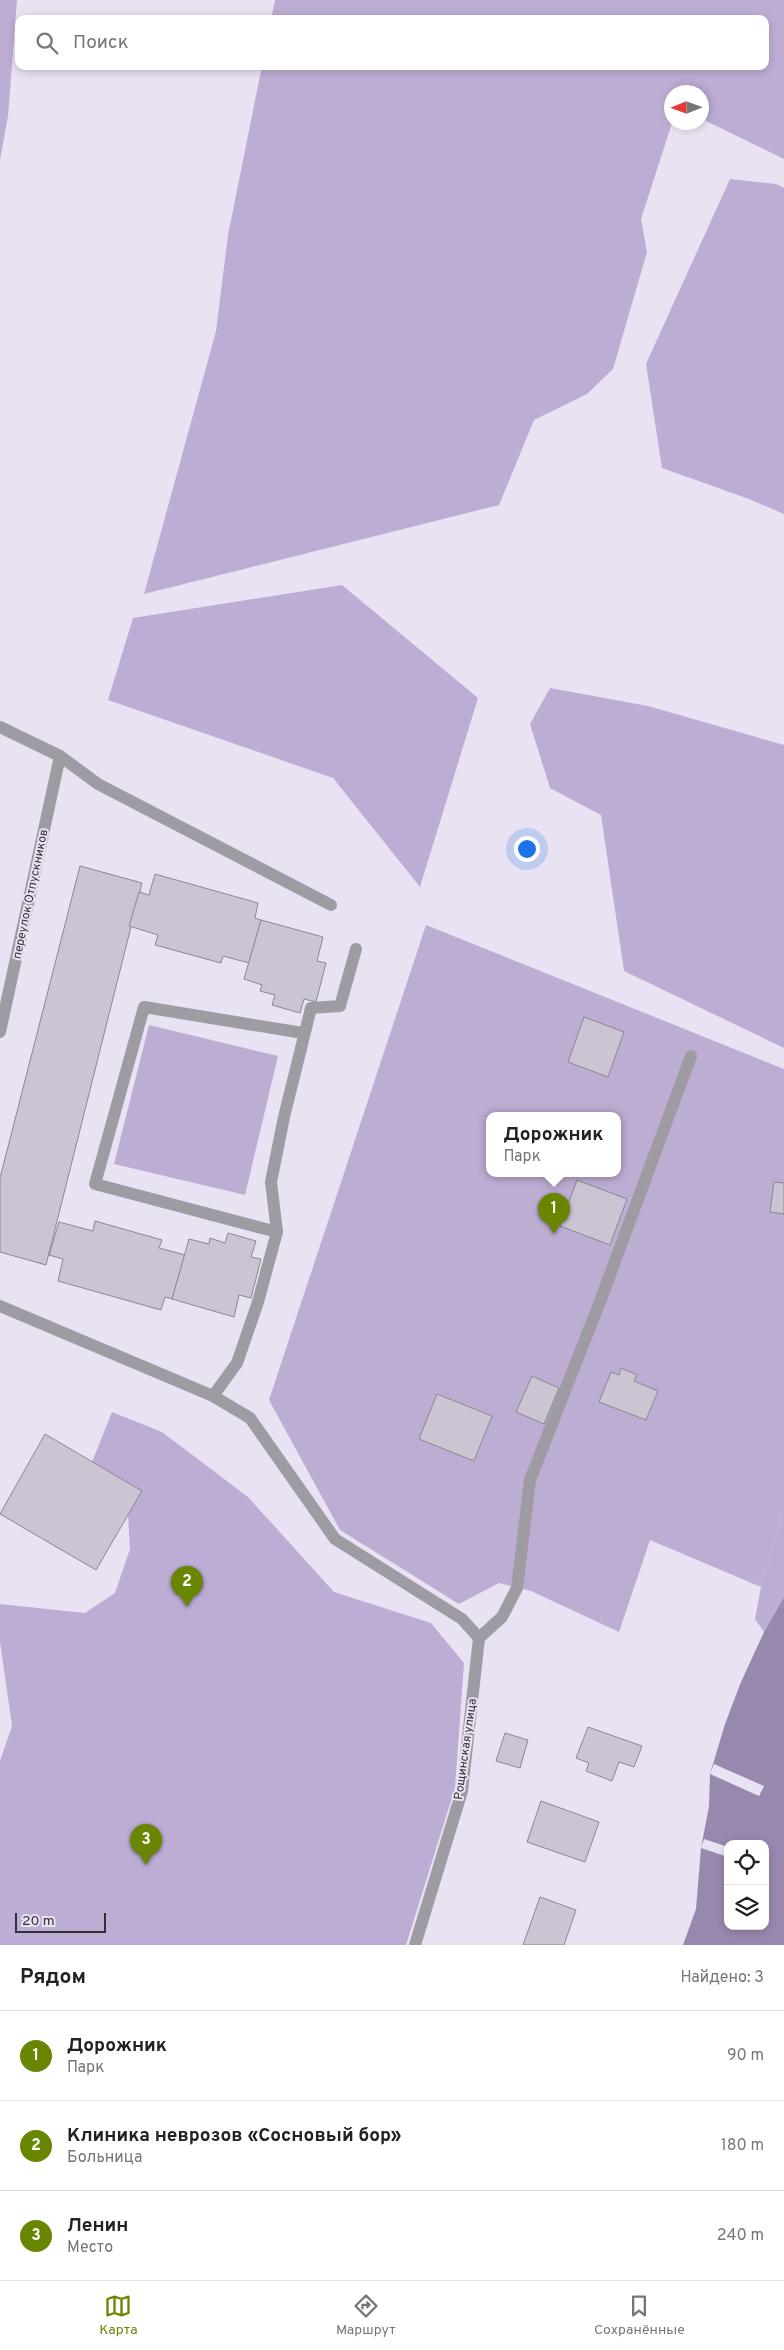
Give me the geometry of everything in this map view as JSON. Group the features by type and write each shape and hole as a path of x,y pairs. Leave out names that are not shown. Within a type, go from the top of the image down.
{"street":[{"path":"0,727 60,756 98,784 330,906"},
{"name":"переулок Отпускников","path":"0,1032 60,756"},
{"path":"213,1396 237,1363 258,1302 277,1232 271,1182 311,1008 340,1006 356,949"},
{"path":"277,1232 94,1184 144,1007 304,1033"},
{"path":"0,1306 213,1396 250,1418 335,1539 462,1618 479,1638 502,1617 517,1588 530,1480 691,1056"},
{"name":"Рощинская улица","path":"415,1945 462,1791 479,1638"}],"shaded area":[{"path":"0,0 17,0 8,116 0,160"},
{"path":"275,0 784,0 784,159 709,122 709,85 664,85 664,130 670,130 641,219 647,252 613,369 587,394 534,420 499,505 144,594 216,331 228,235 261,70 769,70 769,15 272,15"},
{"path":"730,179 776,184 784,188 784,514 749,499 662,468 646,364"},
{"path":"342,585 478,698 420,887 333,778 108,700 133,618"},
{"path":"550,688 648,706 784,745 784,1048 624,971 601,815 550,788 530,724"},
{"path":"426,925 784,1069 784,1506 761,1587 650,1540 619,1632 531,1591 499,1583 459,1604 340,1530 269,1400"},
{"path":"149,1025 278,1056 245,1195 114,1164"},
{"path":"112,1412 162,1432 248,1497 334,1592 431,1623 464,1663 455,1788 406,1945 0,1945 0,1761 12,1726 0,1642 0,1604 85,1613 115,1593 130,1549 128,1515 92,1462"},
{"path":"784,1506 784,1597 764,1632 755,1619 761,1587"},
{"path":"784,1597 784,1945 683,1945 696,1909 701,1848 709,1806 710,1774 725,1724 741,1682 764,1632"}],"pier":[{"path":"714,1764 764,1786 759,1796 710,1774"},
{"path":"704,1839 724,1846 724,1856 701,1848"}],"building":[{"path":"80,866 142,883 46,1265 0,1252 0,1178"},
{"path":"155,874 258,903 255,918 261,920 249,963 223,956 221,963 155,945 158,935 129,926 139,892 149,895"},
{"path":"261,920 323,937 317,961 326,963 316,1002 304,999 300,1013 272,1005 275,995 260,991 262,985 244,979"},
{"path":"584,1017 624,1032 608,1077 568,1062"},
{"path":"577,1180 627,1199 610,1245 560,1226"},
{"path":"774,1182 784,1183 784,1214 770,1212"},
{"path":"95,1221 162,1240 159,1248 185,1255 172,1299 165,1297 161,1310 58,1281 63,1259 49,1255 59,1222 93,1231"},
{"path":"228,1233 256,1241 251,1257 261,1259 251,1298 239,1295 234,1317 172,1299 189,1239 209,1244 210,1238 225,1243"},
{"path":"621,1368 637,1375 634,1381 658,1391 646,1420 599,1402 611,1372 619,1375"},
{"path":"532,1376 559,1388 544,1424 516,1412"},
{"path":"437,1394 492,1416 474,1461 419,1439"},
{"path":"45,1434 142,1491 96,1570 0,1514"},
{"path":"588,1727 642,1746 634,1767 619,1762 612,1781 586,1771 589,1763 576,1758"},
{"path":"505,1733 528,1740 520,1768 496,1761"},
{"path":"541,1801 599,1822 585,1862 527,1842"},
{"path":"540,1897 576,1910 564,1945 523,1945"}],"place":[{"name":"Дорожник","path":"554,1234"},
{"name":"Клиника неврозов «Сосновый бор»","path":"187,1607"},
{"name":"Ленин","path":"146,1865"}]}
